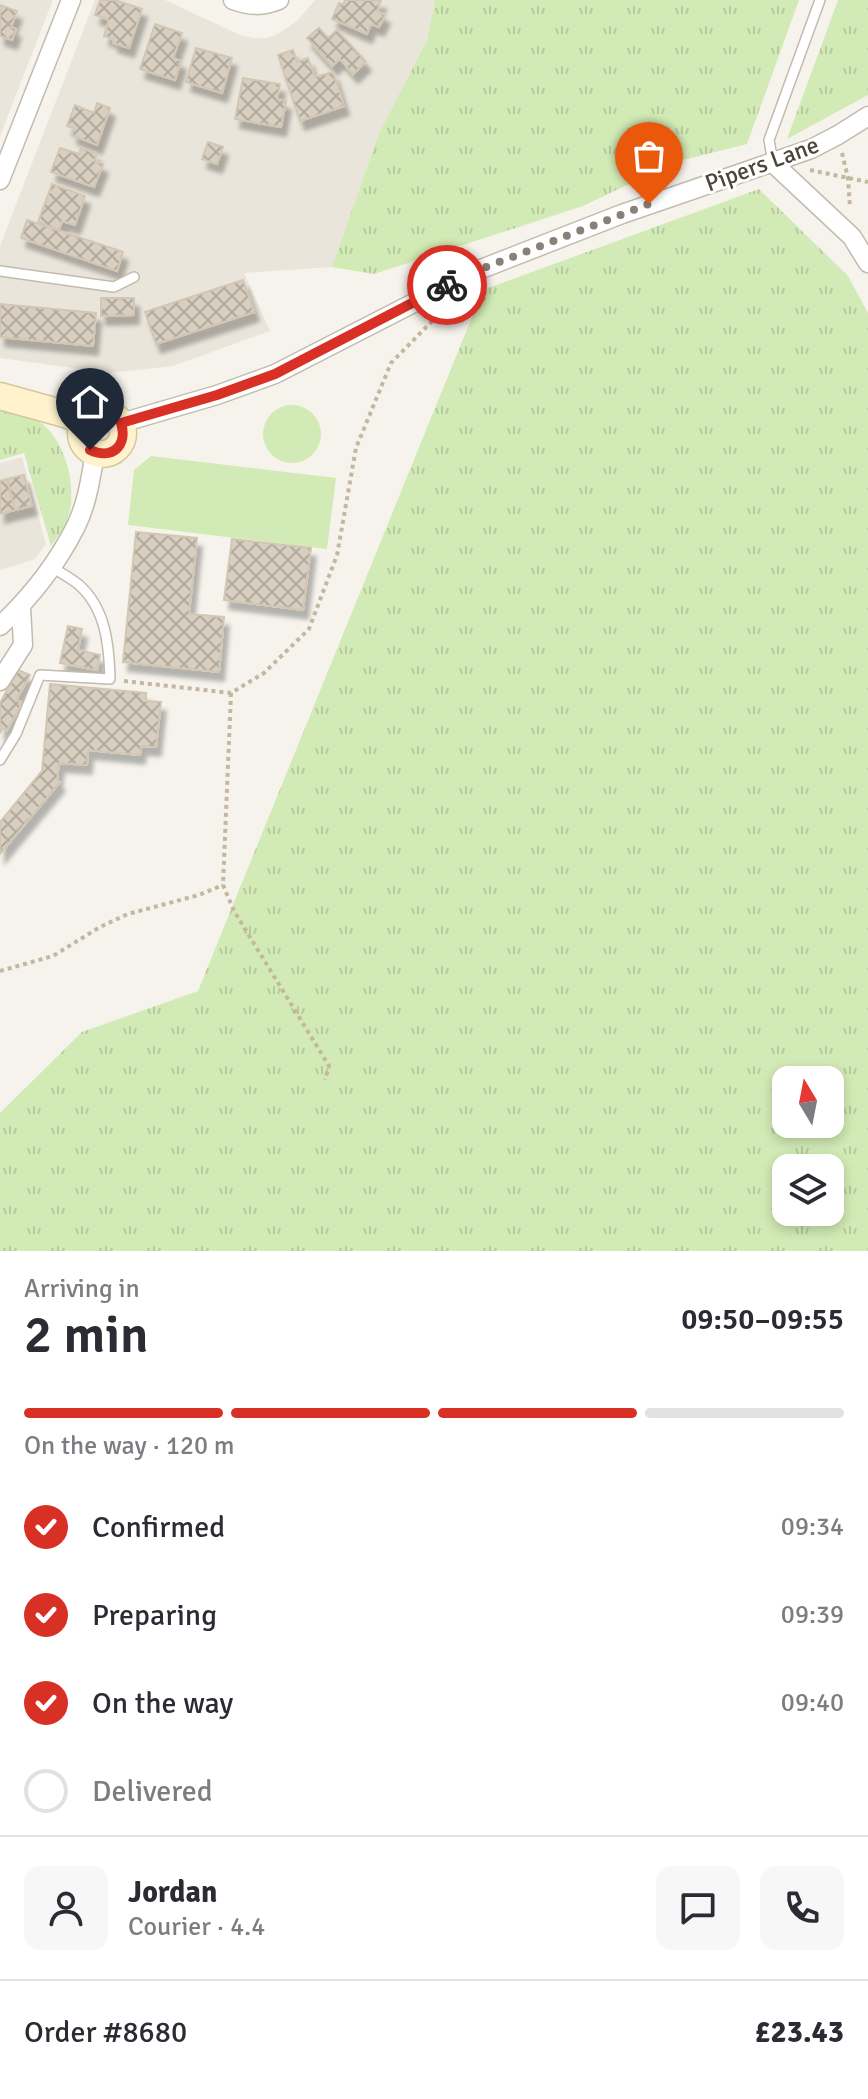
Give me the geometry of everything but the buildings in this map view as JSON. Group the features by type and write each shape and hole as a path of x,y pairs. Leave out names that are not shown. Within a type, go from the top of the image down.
{"street":[{"path":"0,180 71,0"},
{"path":"233,0 261,6 279,0"},
{"name":"Pipers Lane","path":"121,423 217,395 275,374 476,271 622,214 811,149 868,116"},
{"path":"773,163 852,237 868,263"},
{"path":"0,396 85,422"},
{"path":"96,414 110,414 121,423 123,435 119,447 108,454 90,450 81,434 85,422 96,414"},
{"path":"0,626 21,607 51,567 77,524 89,488 95,453"},
{"path":"0,681 23,645 21,607"}],"lane":[{"path":"773,163 769,140 820,0"},
{"path":"0,271 114,287 134,277"},
{"path":"0,760 16,734 40,675 110,679 109,646 98,608 80,585 51,567"}],"path":[{"path":"838,135 848,178 852,237"},
{"path":"773,163 868,182"},
{"path":"464,295 475,294 487,301"},
{"path":"110,679 231,693 264,673 309,629 337,555 356,448 391,363 442,311"},
{"path":"231,693 223,885 234,911 329,1066 325,1080"},
{"path":"0,971 53,956 128,914 199,895 223,885"}],"shaded area":[{"path":"0,0 53,0 0,136"},
{"path":"95,0 165,0 242,36 267,38 298,20 315,0 435,0 427,40 379,133 332,267 244,273 270,331 173,366 109,373 0,358 0,246"},
{"path":"22,457 46,544 35,559 0,570 0,463"}],"green space":[{"path":"435,0 799,0 747,144 675,162 583,206 374,274 332,267 379,133 427,40"},
{"path":"838,0 868,0 868,95 787,139"},
{"path":"759,189 848,276 868,313 868,1251 0,1251 0,1113 82,1032 198,991 483,290"},
{"path":"292,405 313,413 321,434 313,455 292,463 271,455 263,434 271,413"},
{"path":"0,408 41,423 57,440 63,452 70,477 71,503 66,523 51,546 24,453 0,460"},
{"path":"151,456 336,478 327,549 128,525 134,470"}],"way so far":[{"path":"447,285 649,204"}],"route":[{"path":"90,450 108,454 119,447 123,435 121,423 217,395 275,374 447,285"}]}
